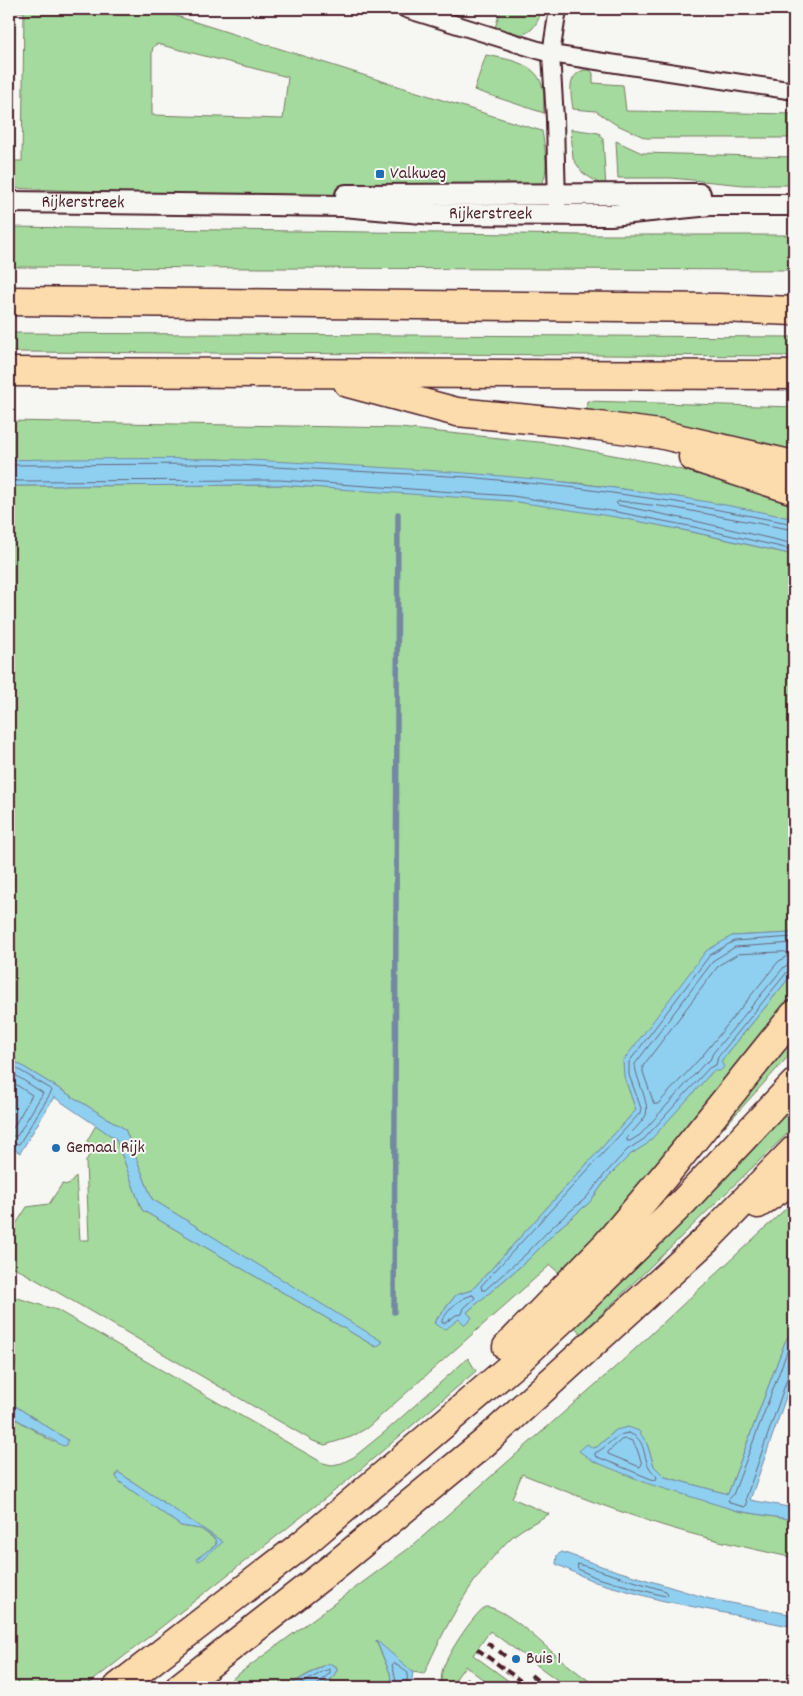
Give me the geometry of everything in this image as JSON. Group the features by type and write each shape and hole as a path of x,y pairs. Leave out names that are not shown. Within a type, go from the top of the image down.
{"highway":[{"path":"9,301 794,310"},
{"path":"719,308 794,301"},
{"path":"9,372 794,375"},
{"path":"310,373 457,412 592,425 659,434 794,464"},
{"path":"592,425 794,490"},
{"path":"462,1408 500,1355 607,1244 671,1168 794,1015"},
{"path":"118,1687 304,1543 520,1358 684,1201 794,1084"},
{"path":"180,1687 340,1562 484,1443 707,1239 794,1150"},
{"path":"707,1239 794,1179"}],"street":[{"path":"406,9 551,54 794,91"},
{"path":"557,204 551,54 558,9"},
{"name":"Rijkerstreek","path":"9,192 187,200"},
{"name":"Rijkerstreek","path":"9,202 187,200 557,204 794,194"},
{"name":"Rijkerstreek","path":"557,204 611,215 710,205 794,205"}],"green space":[{"path":"9,9 154,9 542,131 546,160 545,176 539,186 515,194 187,195 9,188 9,161 22,161 24,12 9,12","holes":["157,44 288,77 283,119 152,115 152,52 153,47"]},
{"path":"501,9 542,9 530,31 524,34 511,34 494,31"},
{"path":"486,55 519,63 533,71 543,88 544,113 474,90"},
{"path":"590,70 593,73 593,83 623,85 626,111 794,114 794,138 646,138 615,124 596,111 573,109 572,81 578,73"},
{"path":"571,129 599,133 603,139 606,188 583,173 573,159"},
{"path":"616,141 642,153 794,157 794,185 744,185 671,178 618,178"},
{"path":"9,227 584,235 794,235 794,270 9,267"},
{"path":"9,333 794,337 794,356 9,352"},
{"path":"587,401 794,407 794,455 586,412"},
{"path":"9,421 400,428 548,443 656,463 794,500 794,519 677,497 578,483 217,459 9,460"},
{"path":"280,485 453,496 547,505 654,524 794,555 794,929 792,933 732,936 624,1076 636,1110 472,1290 456,1295 434,1322 459,1319 465,1325 472,1318 467,1312 530,1258 558,1229 590,1202 608,1177 631,1154 647,1143 713,1071 794,972 794,1003 645,1188 561,1275 550,1265 367,1428 351,1437 325,1445 313,1441 16,1268 9,1266 9,1235 27,1207 49,1204 62,1184 69,1185 76,1176 80,1240 89,1240 86,1161 94,1146 87,1141 96,1125 116,1139 142,1210 376,1347 382,1342 152,1199 125,1129 9,1058 9,486"},
{"path":"794,1022 794,1050 677,1179"},
{"path":"794,1104 794,1127 581,1334 575,1327 700,1205"},
{"path":"794,1201 794,1327 785,1342 728,1494 665,1477 654,1466 647,1444 616,1430 597,1447 580,1451 738,1511 794,1520 794,1558 681,1531 597,1503 522,1474 512,1498 549,1514 513,1536 485,1567 451,1618 424,1674 413,1672 376,1641 390,1673 392,1687 321,1687 332,1679 337,1670 336,1666 322,1666 286,1687 221,1687 412,1546 621,1362"},
{"path":"11,1296 57,1310 323,1463 332,1465 342,1463 354,1457 468,1358 476,1371 347,1481 85,1687 9,1687 9,1415 53,1442 68,1440 9,1402 9,1369 15,1369 16,1357 9,1357 9,1302","holes":["118,1472 222,1542 197,1559 216,1545 216,1540 201,1529 181,1526 120,1482 116,1476"]},
{"path":"485,1607 493,1608 512,1619 597,1687 567,1687 490,1631 473,1655 517,1687 493,1687 465,1666 450,1687 442,1687 442,1672 448,1657 467,1627"}],"water":[{"path":"194,459 294,462 480,474 585,484 690,499 794,519 794,555 616,517 511,501 280,485 9,486 9,460"},
{"path":"794,929 794,972 721,1061 724,1067 720,1071 713,1071 647,1144 631,1154 608,1177 590,1202 558,1229 530,1258 467,1312 472,1318 465,1325 459,1319 446,1329 434,1323 456,1295 472,1290 636,1110 624,1076 623,1061 706,951 732,936 791,933"},
{"path":"9,1058 125,1129 152,1199 383,1342 376,1347 142,1210 116,1139 54,1097 20,1153 9,1146"},
{"path":"794,1327 794,1374 750,1500 794,1508 794,1520 738,1511 649,1484 593,1461 579,1451 587,1444 593,1448 597,1447 616,1430 628,1427 639,1431 647,1444 654,1466 665,1477 728,1494 785,1342"},
{"path":"9,1402 68,1440 67,1445 63,1446 9,1415"},
{"path":"118,1472 223,1542 199,1561 196,1559 216,1545 217,1542 213,1537 201,1529 181,1526 120,1482 116,1477"},
{"path":"562,1552 604,1567 710,1599 794,1615 794,1627 660,1600 595,1582 556,1564 557,1555"},
{"path":"376,1640 413,1672 411,1687 392,1687 390,1673"},
{"path":"327,1664 333,1665 337,1670 328,1682 315,1687 286,1687"}],"waterway":[{"path":"394,1312 398,514"}],"railway":[{"path":"487,1643 494,1648"},
{"path":"477,1649 529,1687"},
{"path":"499,1651 505,1656"},
{"path":"531,1675 537,1680"},
{"path":"466,1679 472,1683"},
{"path":"543,1684 548,1687"}],"place":[{"name":"Valkweg","path":"380,174"},
{"name":"Gemaal Rijk","path":"56,1148"},
{"name":"Buis 1","path":"516,1659"}]}
